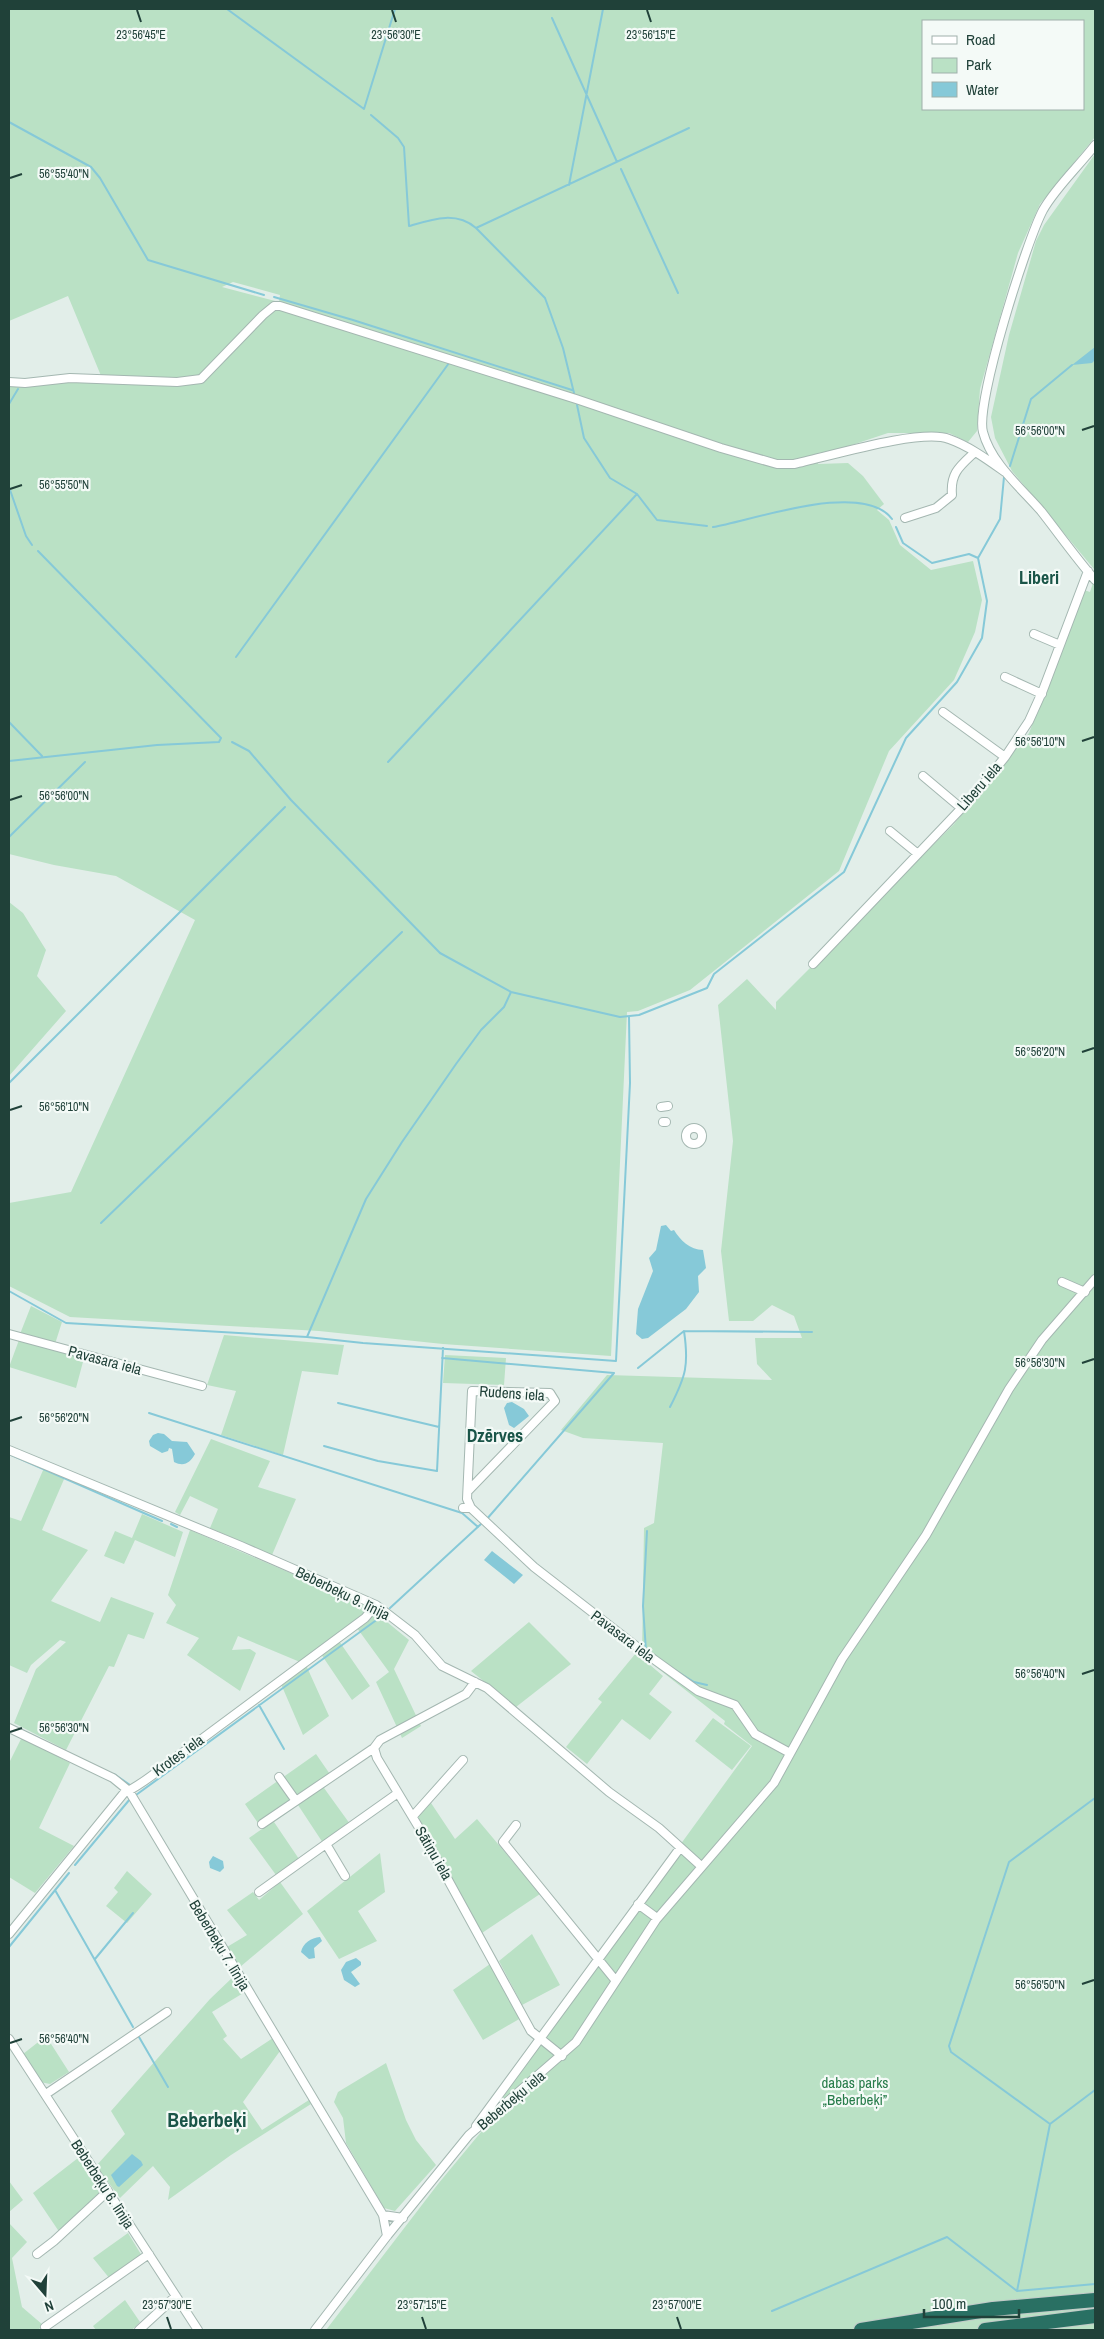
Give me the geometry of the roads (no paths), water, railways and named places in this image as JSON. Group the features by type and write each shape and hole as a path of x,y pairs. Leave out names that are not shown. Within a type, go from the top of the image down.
{"highway":[{"path":"861,2330 993,2309 1095,2300"},
{"path":"985,2330 1095,2316"}],"street":[{"path":"1095,145 1044,208 1030,237 986,389 982,417 982,431 987,443 1006,472 1095,580"},
{"path":"9,382 25,384 70,378 176,382 201,379 263,315 274,306 280,306 568,397 721,448 777,464 794,464 924,436 947,438 975,452 1006,472"},
{"path":"905,518 936,508 952,495 951,481 955,470 975,452"},
{"name":"Liberu iela","path":"813,964 961,808 1005,756 1029,721 1042,694 1088,571"},
{"path":"1034,634 1060,645"},
{"path":"1004,677 1042,694"},
{"path":"943,712 1005,756"},
{"path":"923,776 961,808"},
{"path":"890,831 918,854"},
{"name":"Beberbeķu iela","path":"315,2330 386,2236 403,2218 469,2135 576,2042 658,1918 700,1866 774,1783 842,1659 926,1535 1009,1389 1042,1340 1095,1279"},
{"path":"1062,1282 1085,1292"},
{"name":"Pavasara iela","path":"9,1334 202,1386"},
{"name":"Rudens iela","path":"472,1391 550,1393 554,1400 468,1495 472,1391"},
{"name":"Beberbeķu 9. līnija","path":"9,1450 241,1546 376,1605 415,1635 442,1666 487,1688 609,1792 659,1828 700,1866"},
{"name":"Pavasara iela","path":"468,1495 467,1508 534,1567 641,1650 698,1691 735,1705 755,1734 790,1753"},
{"name":"Krotes iela","path":"9,1934 124,1793 323,1649 364,1618 376,1605"},
{"path":"262,1824 374,1748 380,1740 466,1694 475,1682"},
{"name":"Beberbeķu 7. līnija","path":"9,1728 113,1778 129,1791 383,2215 386,2236"},
{"name":"Sātiņu iela","path":"374,1748 377,1758 413,1816 482,1939 527,2025 562,2056"},
{"path":"413,1816 463,1760"},
{"path":"279,1777 296,1801"},
{"path":"259,1892 398,1793"},
{"path":"516,1825 502,1842 616,1981"},
{"path":"326,1844 346,1876"},
{"path":"469,2135 680,1848"},
{"path":"638,1904 658,1918"},
{"path":"46,2094 167,2012"},
{"name":"Beberbeķu 6. līnija","path":"9,2039 198,2330"},
{"path":"37,2254 54,2241 108,2191"},
{"path":"383,2215 403,2218"},
{"path":"44,2327 149,2254"},
{"path":"139,2330 176,2296"}],"water":[{"path":"1095,347 1095,360 1092,363 1072,365"},
{"path":"666,1225 671,1231 674,1230 686,1244 698,1250 703,1250 706,1268 698,1276 699,1292 686,1309 648,1338 642,1339 636,1334 638,1309 653,1271 649,1258 656,1250 661,1226"},
{"path":"512,1402 524,1409 529,1416 514,1428 509,1425 504,1408 507,1403"},
{"path":"158,1433 164,1434 172,1441 187,1442 195,1454 189,1462 181,1464 174,1462 172,1449 169,1448 168,1451 162,1453 150,1446 149,1441 153,1435"},
{"path":"492,1551 523,1575 514,1584 484,1560"},
{"path":"213,1856 223,1861 224,1868 220,1872 210,1868 209,1862"},
{"path":"320,1937 322,1941 314,1948 315,1958 309,1959 301,1952 302,1949 314,1938"},
{"path":"356,1958 361,1962 361,1965 351,1972 360,1984 355,1987 344,1980 341,1970 346,1962"},
{"path":"132,2154 143,2165 119,2187 111,2175"}],"waterway":[{"path":"227,9 364,109 395,9"},
{"path":"569,185 603,9"},
{"path":"552,18 617,162"},
{"path":"371,115 398,138 404,147 409,226 435,219 452,218 468,223 476,228 545,298 563,348 574,393"},
{"path":"9,122 91,167 100,178 148,260 264,295"},
{"path":"476,228 689,128"},
{"path":"621,169 678,293"},
{"path":"274,297 353,320 572,390"},
{"path":"236,657 449,363"},
{"path":"1010,466 1031,399 1072,365"},
{"path":"9,404 18,389"},
{"path":"577,405 584,438 610,478 637,494 657,520 707,526"},
{"path":"978,558 1000,519 1004,477"},
{"path":"9,487 26,536 32,545"},
{"path":"388,762 637,494"},
{"path":"713,527 780,511 833,503 858,503 878,508 892,519"},
{"path":"896,527 903,543 932,563 969,554 978,558"},
{"path":"9,761 157,745 219,742 221,738 38,551"},
{"path":"232,742 249,751 291,800 440,953 511,992 620,1017 639,1015 707,988 714,974 844,872 906,738 957,682 982,638 987,601 978,558"},
{"path":"9,722 42,756"},
{"path":"9,837 85,762"},
{"path":"9,1083 285,807"},
{"path":"101,1223 402,932"},
{"path":"511,992 504,1007 481,1030 456,1064 402,1142 366,1199 307,1337 363,1343 616,1361 630,1083 629,1017"},
{"path":"9,1291 66,1323 307,1337"},
{"path":"638,1368 684,1331 812,1332"},
{"path":"670,1407 680,1387 685,1370 684,1331"},
{"path":"324,1446 378,1461 437,1471 443,1348"},
{"path":"442,1358 614,1373"},
{"path":"486,1520 614,1373"},
{"path":"338,1403 439,1427"},
{"path":"149,1413 462,1513 478,1527"},
{"path":"9,1454 162,1521"},
{"path":"171,1524 177,1527"},
{"path":"390,1608 481,1524"},
{"path":"646,1651 643,1606 647,1531"},
{"path":"136,1795 382,1616"},
{"path":"675,1670 694,1682 707,1685"},
{"path":"259,1705 284,1749"},
{"path":"15,1727 46,1742"},
{"path":"114,1774 130,1785"},
{"path":"1050,2124 951,2052 949,2046 1009,1862 1095,1798"},
{"path":"75,1865 130,1799"},
{"path":"9,1947 69,1873"},
{"path":"55,1890 133,2027"},
{"path":"95,1959 133,1913"},
{"path":"139,2037 168,2087"},
{"path":"1017,2291 1050,2124 1095,2090"},
{"path":"772,2311 947,2237 1017,2291 1095,2284"}],"district":[{"name":"Liberi","path":"1039,577"},
{"name":"Dzērves","path":"495,1435"},
{"name":"Beberbeķi","path":"207,2119"}],"park label":[{"name":"dabas parks „Beberbeķi”","path":"855,2090"}]}
